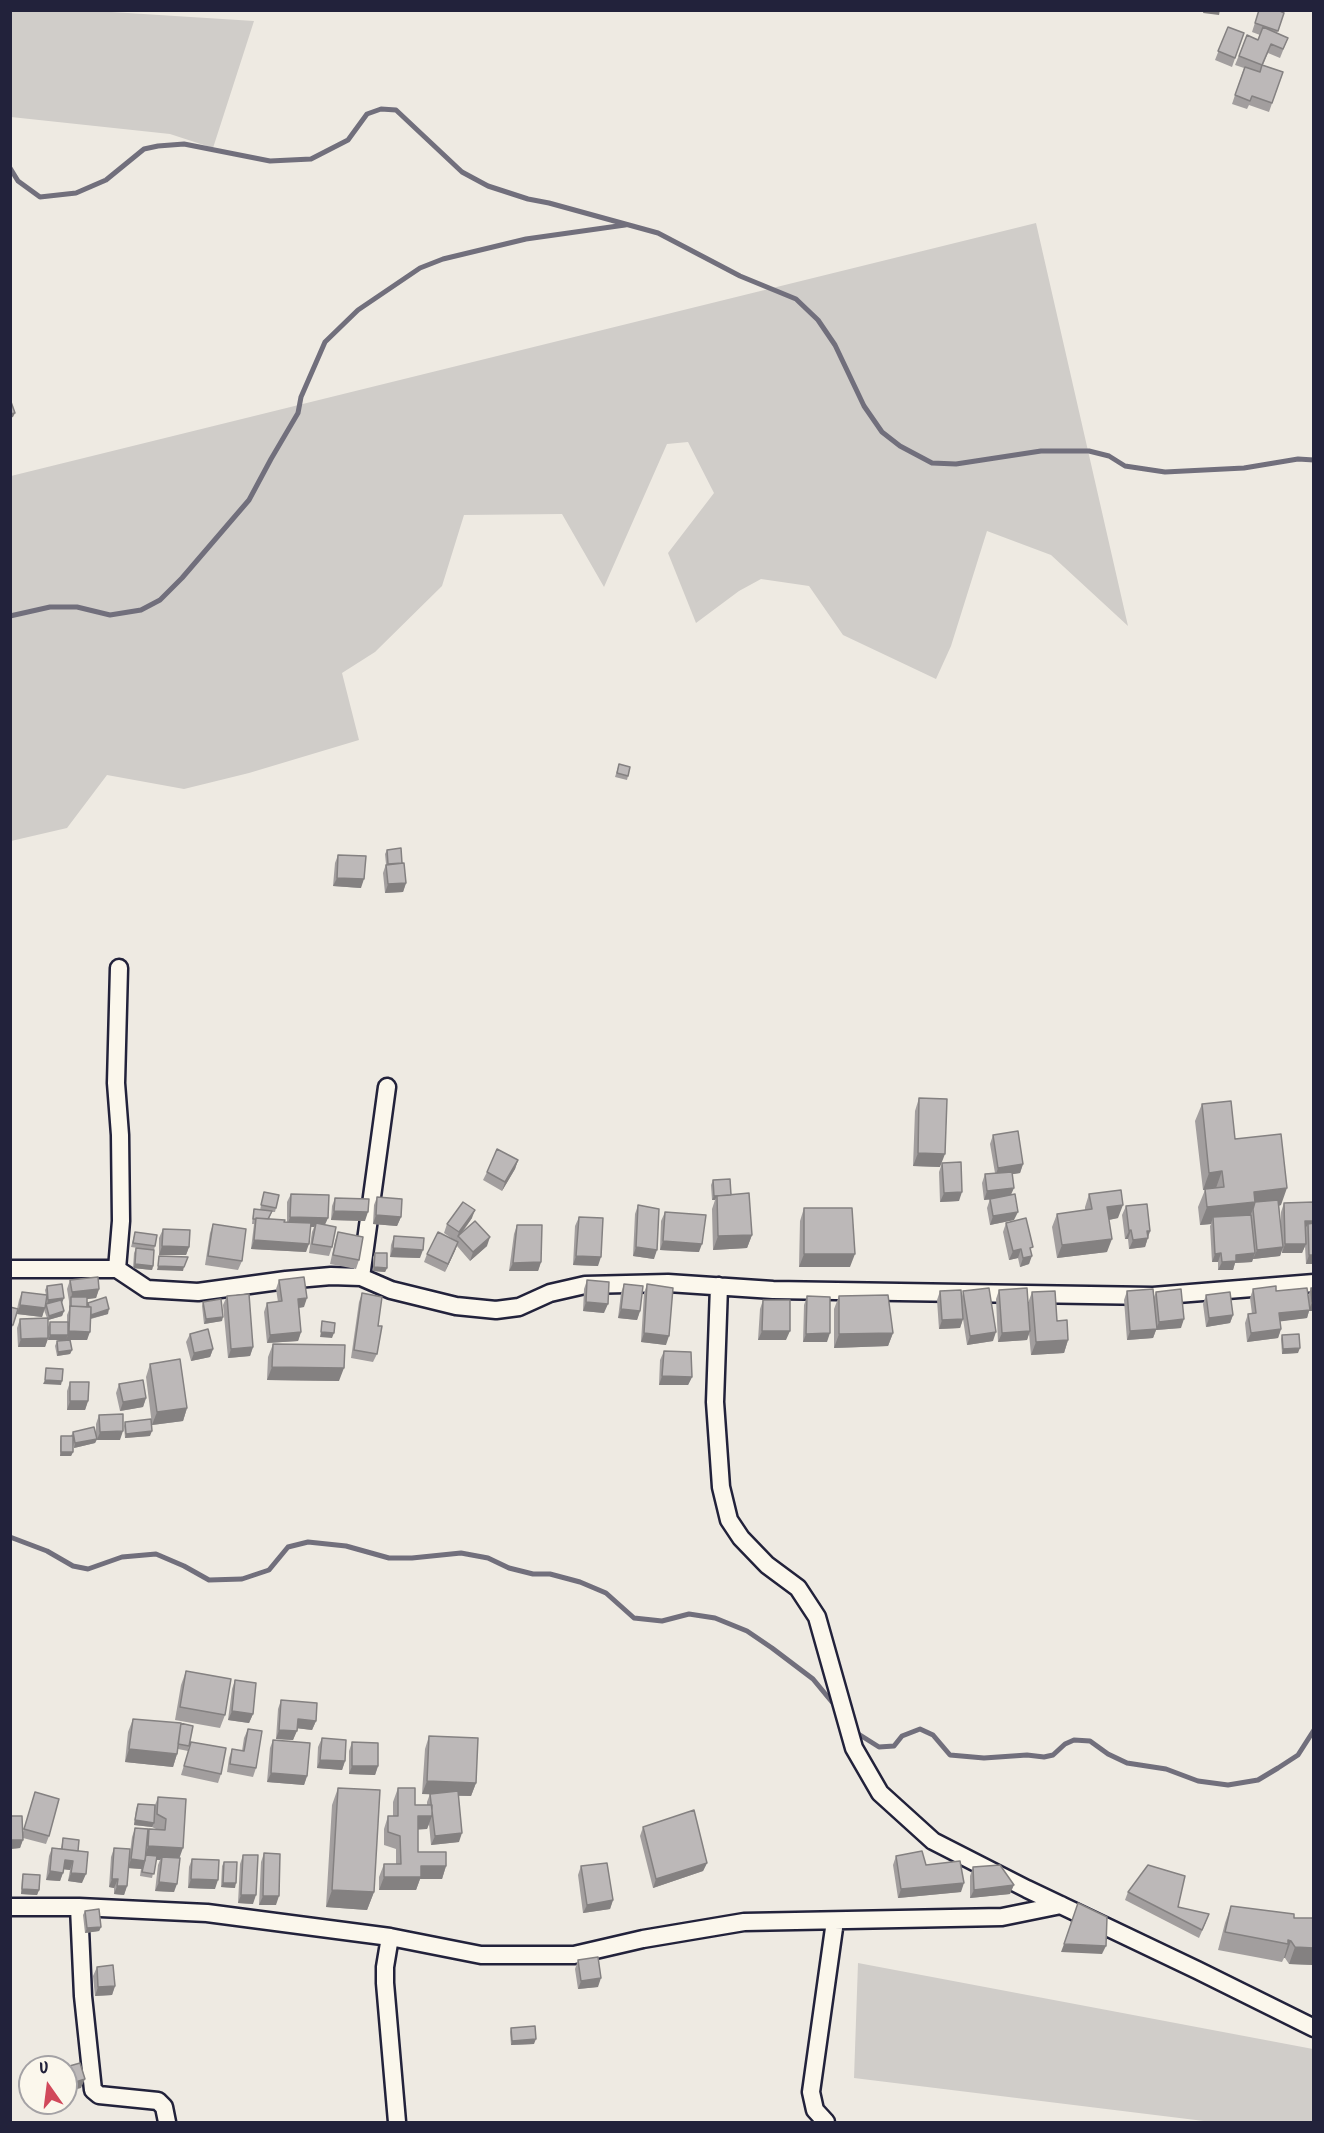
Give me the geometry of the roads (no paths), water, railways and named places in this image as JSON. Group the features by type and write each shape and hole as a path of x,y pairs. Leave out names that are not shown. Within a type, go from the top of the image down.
{"street":[{"path":"117,1269 121,1221 120,1135 116,1083 119,968"},
{"path":"361,1277 387,1087"},
{"path":"10,1269 117,1269 147,1289 198,1292 320,1277 361,1277 391,1290 456,1306 496,1310 519,1307 550,1293 585,1285 668,1283 773,1290 1153,1296 1314,1283"},
{"path":"719,1286 715,1402 721,1487 729,1520 741,1538 767,1565 798,1588 816,1617 855,1748 880,1793 933,1841 1314,2028"},
{"path":"10,1907 79,1907 207,1913 390,1937 481,1955 574,1955 643,1939 744,1922 1002,1917 1061,1905"},
{"path":"79,1907 83,1996 93,2090 99,2095 158,2101 164,2107 167,2122"},
{"path":"825,2122 815,2110 811,2092 835,1921"},
{"path":"390,1937 385,1983 398,2122"}],"waterway":[{"path":"10,168 18,181 40,197 76,193 106,180 144,149 158,146 184,144 270,161 311,159 348,140 367,114 381,109 396,110 462,172 488,186 528,199 658,233 740,276 796,299 818,320 835,345 864,406 882,432 900,446 932,463 956,464 1041,451 1089,451 1109,456 1125,466 1165,472 1244,468 1298,459 1314,460"},
{"path":"10,616 50,607 77,607 110,615 141,610 160,600 182,578 249,500 298,413 301,397 325,342 358,310 420,268 443,259 526,239 625,225"},
{"path":"10,1537 47,1551 73,1566 88,1569 122,1557 156,1554 209,1580 242,1579 269,1570 288,1547 308,1542 346,1546 389,1558 461,1553 488,1558 509,1568 533,1574 550,1574 580,1582 606,1593 634,1618 662,1621 689,1614 715,1618 747,1631 813,1679 832,1702"},
{"path":"860,1735 879,1747 894,1746 902,1736 920,1729 933,1735 950,1755 984,1758 1027,1755 1044,1757 1053,1755 1065,1744 1074,1740 1090,1741 1108,1754 1127,1763 1166,1769 1198,1781 1228,1785 1258,1780 1278,1768 1298,1755 1314,1730"}]}
